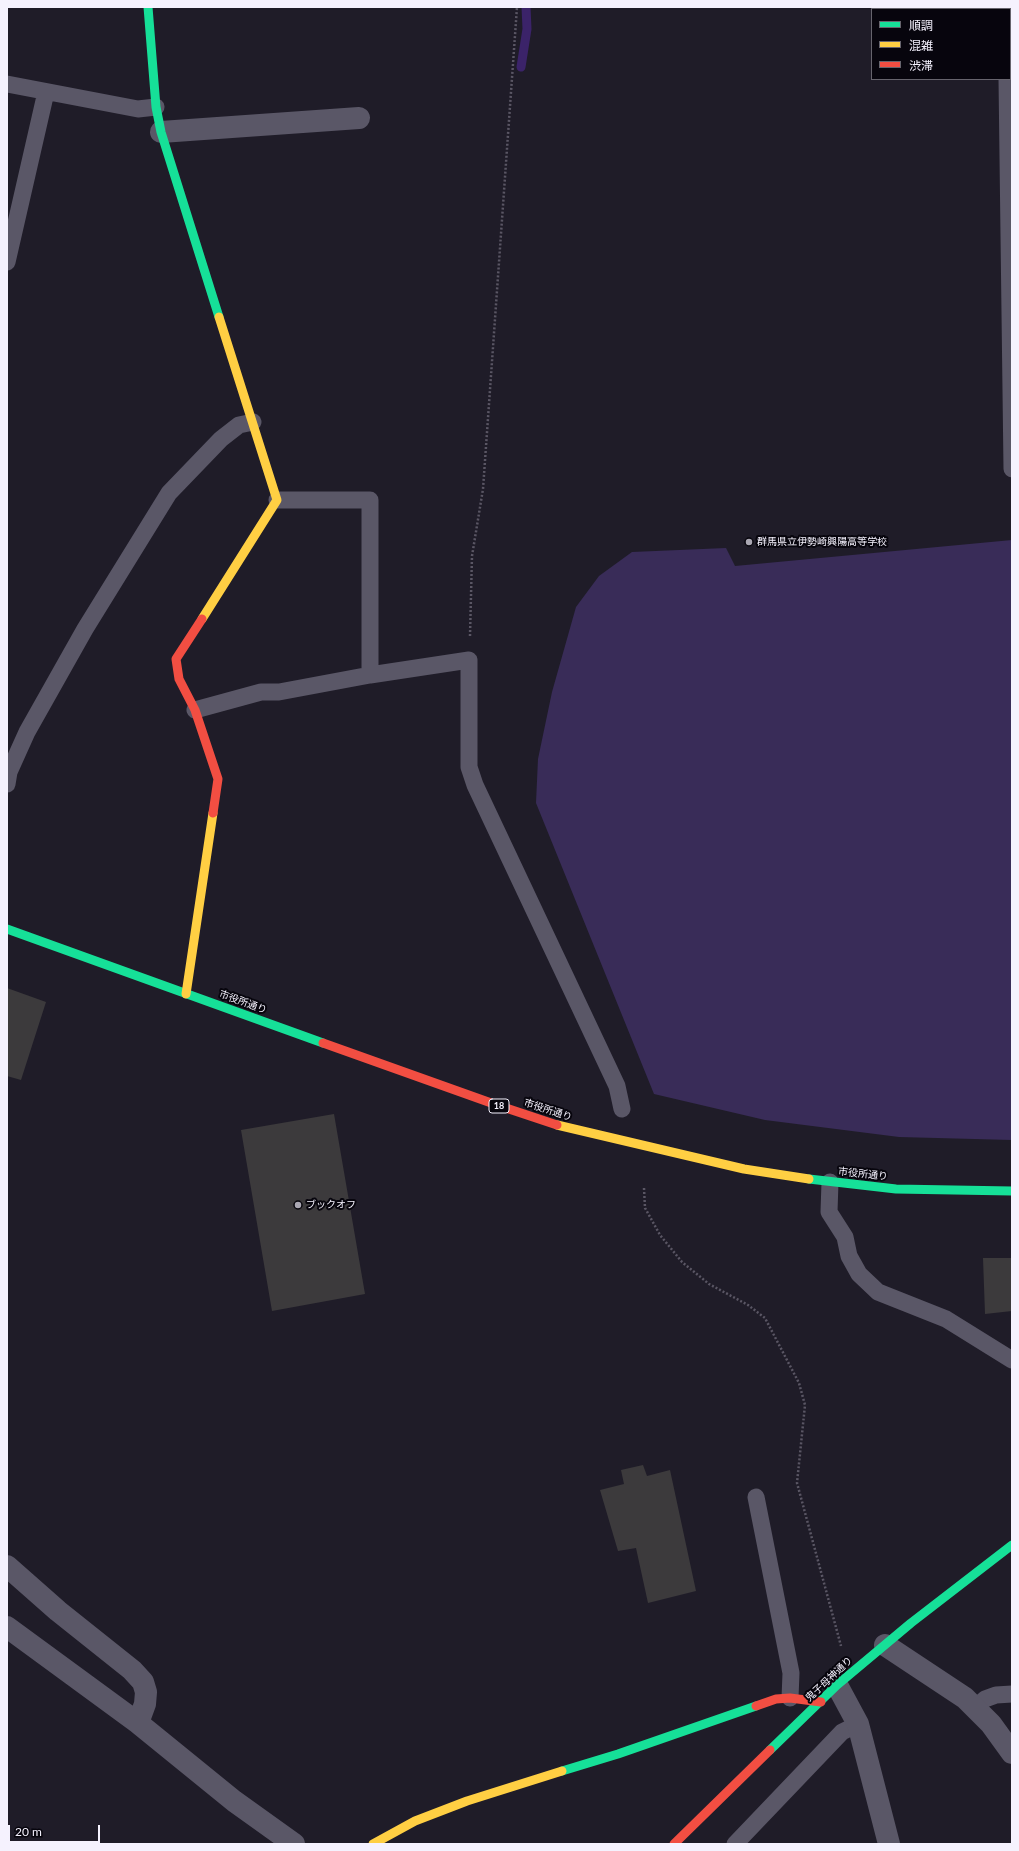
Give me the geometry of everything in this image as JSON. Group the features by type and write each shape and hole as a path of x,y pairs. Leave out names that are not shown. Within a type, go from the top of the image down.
{"street":[{"path":"148,7 156,107 161,132 277,500 176,659 179,679 195,710 218,778 186,994"},
{"path":"161,132 359,118"},
{"name":"市役所通り","path":"7,929 494,1104 570,1128 744,1169 830,1182 896,1189 1012,1192"},
{"name":"鬼子母神通り","path":"674,1844 837,1685 885,1645 1012,1545"},
{"path":"7,1566 58,1611 132,1670 143,1682 146,1692 146,1704 138,1723"},
{"path":"7,1627 138,1723 234,1801 294,1844"},
{"path":"885,1645 954,1690 976,1707 1012,1753"},
{"path":"837,1685 858,1724 889,1844"},
{"path":"373,1844 415,1821 467,1801 618,1754 776,1699 790,1698 821,1702"}],"lane":[{"path":"1007,80 1012,469"},
{"path":"7,84 138,109 156,107"},
{"path":"7,262 46,92"},
{"path":"7,784 9,772 27,732 85,629 169,493 221,439 239,426 253,422"},
{"path":"277,500 370,500 370,675"},
{"path":"195,710 261,692 279,692 370,675 469,660 469,767 474,785 617,1086 622,1109"},
{"path":"830,1182 829,1212 845,1237 849,1256 859,1274 878,1292 946,1319 1012,1360"},
{"path":"756,1497 791,1673 790,1698"},
{"path":"976,1707 985,1699 996,1695 1012,1694"},
{"path":"735,1844 842,1732 858,1724"}],"path":[{"path":"469,660 472,556 483,489 517,7"},
{"path":"644,1188 645,1208 668,1246 682,1262 704,1279 748,1305 765,1318 800,1383 805,1405 797,1483 842,1652"}],"shaded area":[{"path":"1012,540 1012,1140 899,1137 765,1120 654,1094 536,803 538,759 552,692 576,607 599,576 632,552 726,548 735,566"}],"building":[{"path":"7,988 46,1002 21,1080 7,1076"},
{"path":"334,1114 365,1294 272,1311 241,1130"},
{"path":"983,1258 1012,1258 1012,1311 985,1314"},
{"path":"643,1465 647,1476 670,1470 696,1591 648,1603 636,1548 618,1551 600,1490 624,1484 621,1470"}],"waterway":[{"path":"521,67 527,29 526,7"}],"traffic: fast":[{"path":"148,7 156,107 161,132 219,317"},
{"path":"7,929 323,1043"},
{"path":"809,1179 896,1189 1012,1191"},
{"path":"770,1750 837,1685 911,1623 1012,1545"},
{"path":"562,1771 618,1754 756,1706"}],"traffic: slow":[{"path":"202,619 277,500 219,317"},
{"path":"186,994 213,813"},
{"path":"557,1125 744,1169 809,1179"},
{"path":"373,1844 415,1821 467,1801 562,1771"}],"traffic: jam":[{"path":"202,619 176,659 179,679 195,710 218,779 213,813"},
{"path":"323,1043 557,1125"},
{"path":"756,1706 776,1699 790,1698 821,1702"},
{"path":"674,1844 770,1750"}],"place":[{"name":"群馬県立伊勢崎興陽高等学校","path":"749,542"},
{"name":"ブックオフ","path":"298,1205"}]}
